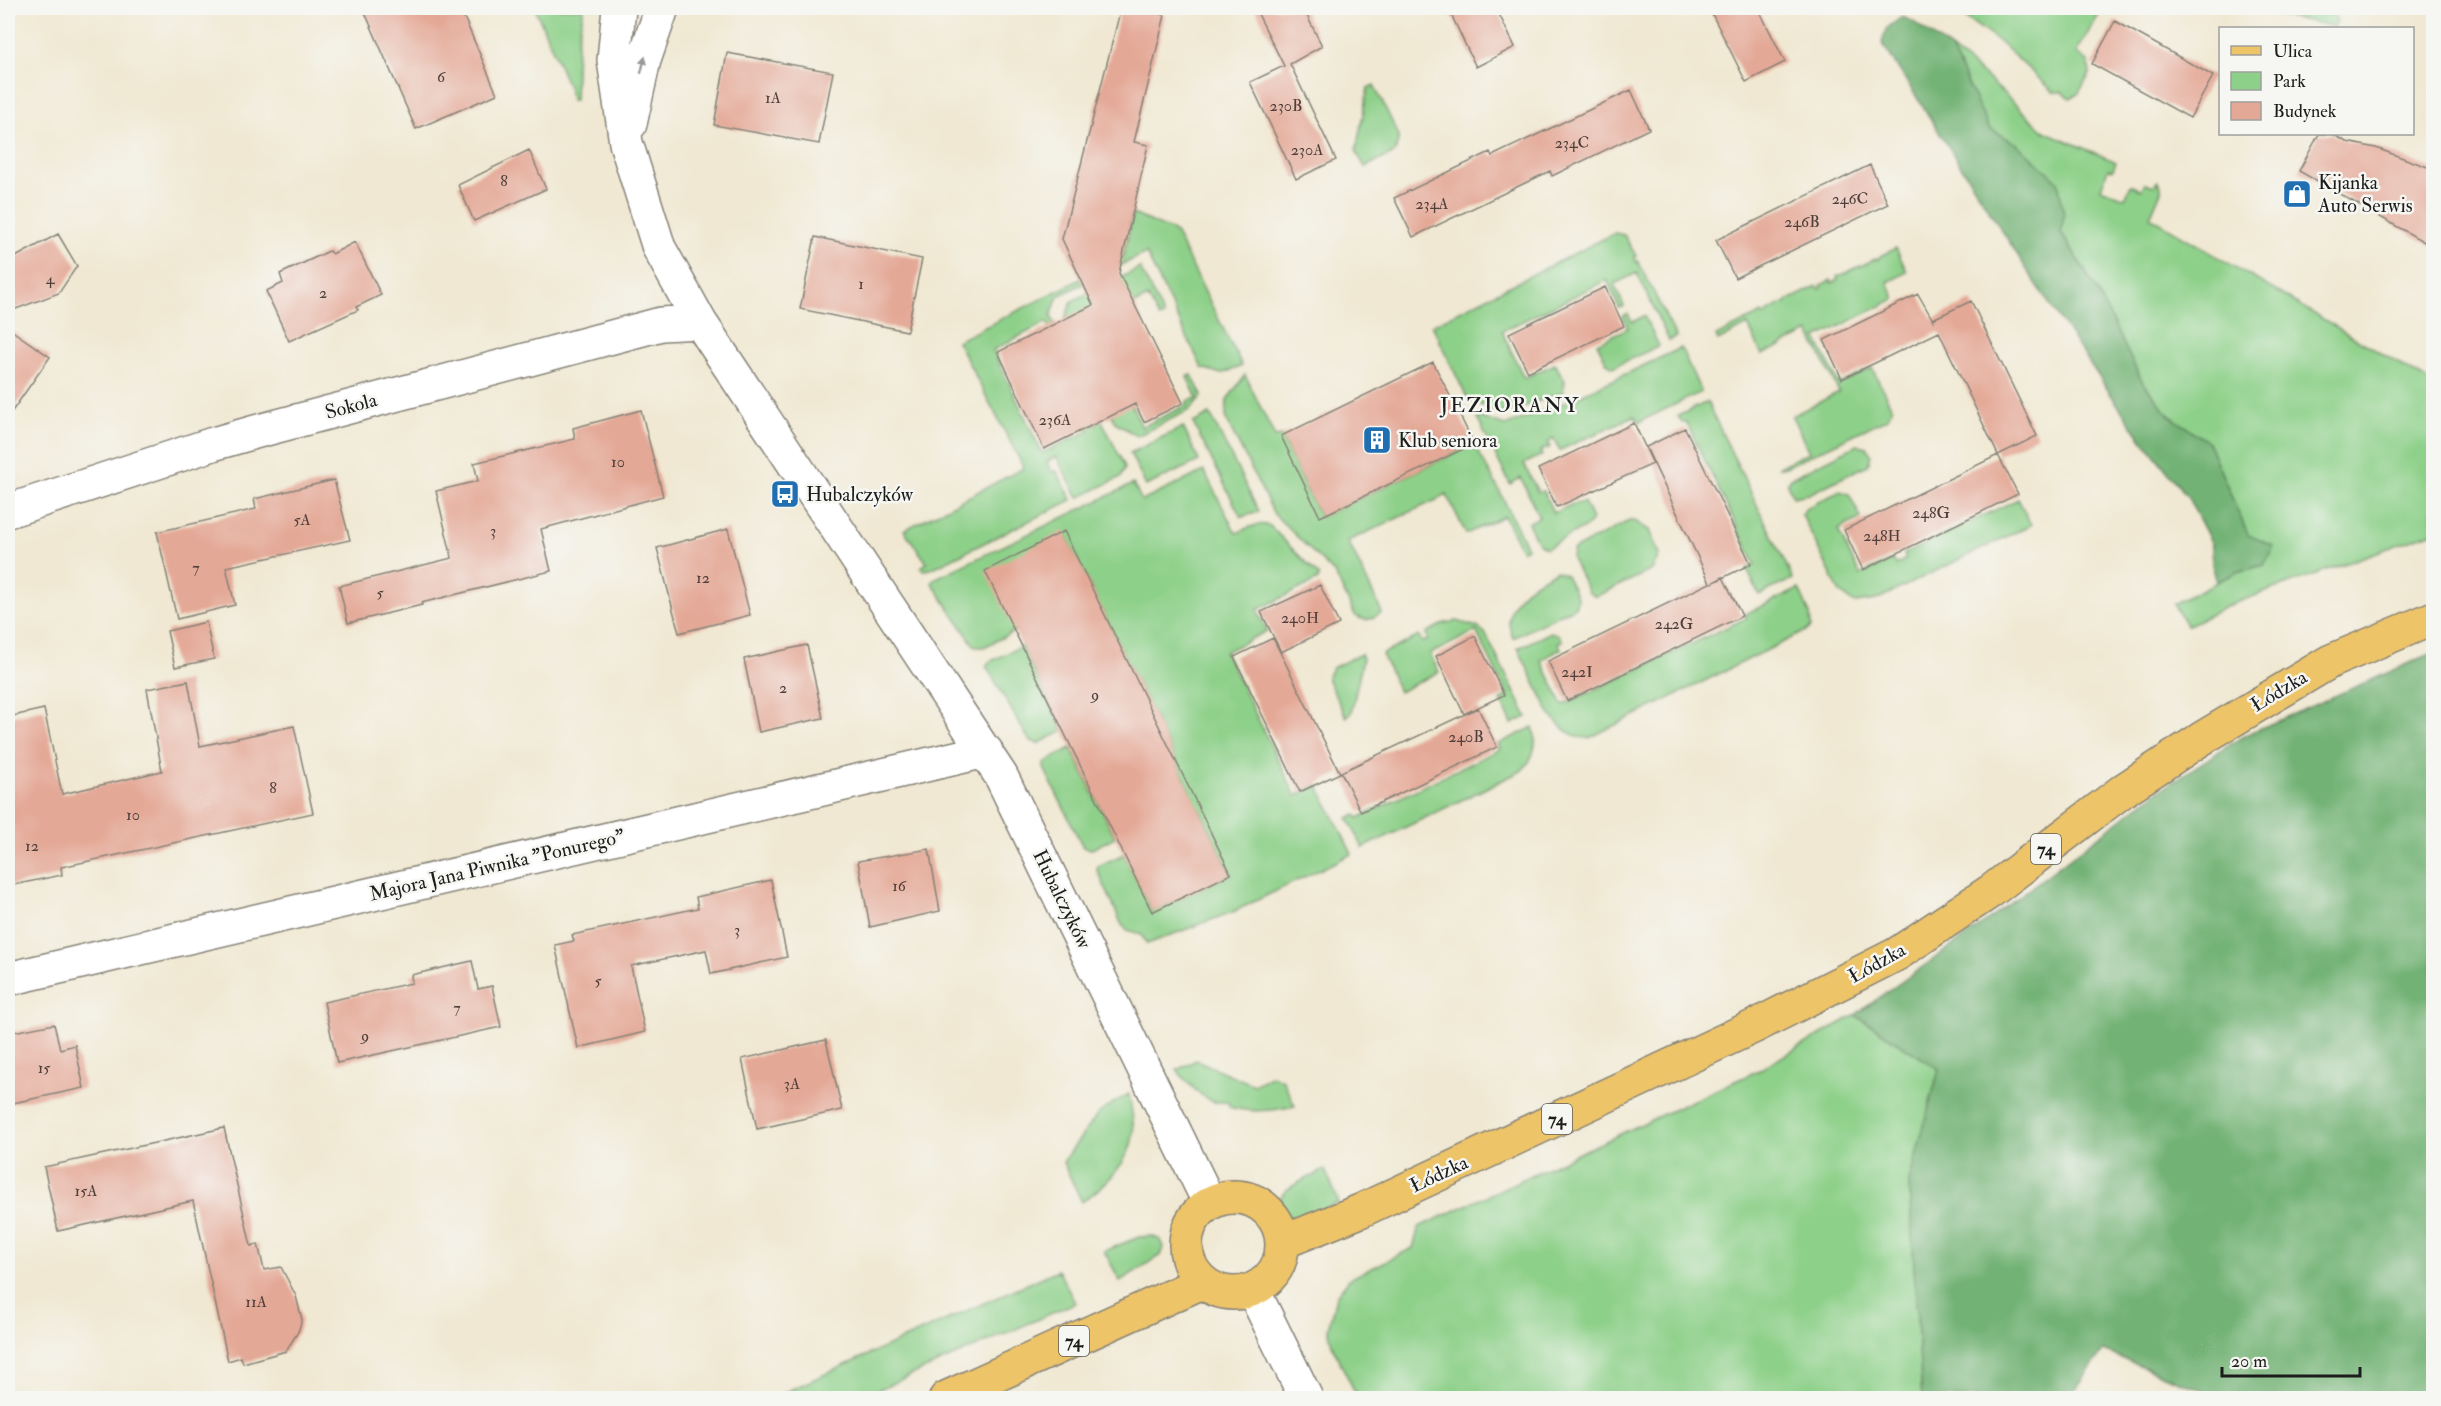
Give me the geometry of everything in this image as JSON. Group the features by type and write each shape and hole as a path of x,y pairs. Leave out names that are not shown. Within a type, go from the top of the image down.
{"main road":[{"name":"Łódzka","path":"1283,1242 1360,1211 1755,1026 1897,954 1991,891 2124,789 2201,739 2331,661 2433,618"},
{"path":"1233,1196 1257,1202 1276,1219 1283,1242 1280,1262 1269,1279 1253,1290 1226,1293 1202,1282 1189,1263 1185,1241 1193,1219 1209,1203 1233,1196"},
{"name":"74","path":"946,1398 1202,1282"}],"street":[{"name":"Hubalczyków","path":"619,8 614,60 626,143 659,248 700,322 986,751 1017,807 1209,1203"},
{"name":"Hubalczyków","path":"626,143 644,60 662,8"},
{"name":"Sokola","path":"8,511 234,438 661,324 700,322"},
{"name":"Majora Jana Piwnika \"Ponurego\"","path":"8,979 986,751"},
{"path":"1253,1290 1306,1398"}],"green space":[{"path":"535,8 584,8 577,42 575,100 571,100 569,89"},
{"path":"1952,8 2103,8 2076,53 2088,61 2090,74 2078,94 2070,98 2062,92 2054,92 1998,41"},
{"path":"2248,8 2317,8 2331,11 2337,21 2334,27"},
{"path":"1902,17 1912,21 1951,49 1989,128 2017,144 2058,181 2064,215 2061,233 2094,285 2142,381 2169,415 2208,442 2248,535 2274,546 2264,565 2237,572 2217,582 2212,565 2212,544 2187,496 2137,433 2038,287 1882,43 1886,29"},
{"path":"1951,49 1985,76 2044,131 2116,162 2113,170 2108,169 2101,188 2125,198 2131,185 2141,190 2145,183 2154,186 2157,181 2161,191 2150,217 2433,384 2433,532 2232,604 2187,626 2173,604 2237,572 2264,565 2248,535 2208,442 2169,415 2142,381 2094,285 2061,233 2064,215 2017,144 1989,128"},
{"path":"1374,85 1399,136 1395,153 1365,167 1356,151 1368,88"},
{"path":"1133,214 1175,232 1242,366 1221,374 1202,368 1146,253 1058,296 1051,316 1064,343 1060,345 1047,322 993,350 1042,453 1089,431 1087,428 1096,423 1098,425 1087,403 1092,401 1125,467 1121,477 1078,498 1056,456 1047,462 1052,472 1056,470 1072,500 931,569 923,570 921,567 927,563 904,530 1024,468 957,341 1123,258"},
{"path":"1615,233 1624,235 1676,337 1669,341 1637,273 1614,284 1624,306 1619,308 1607,280 1502,331 1524,378 1555,364 1565,381 1563,392 1504,414 1468,400 1432,325"},
{"path":"1896,248 1907,272 1888,282 1895,299 1816,338 1839,384 1872,368 1892,408 1888,418 1786,467 1778,467 1809,452 1792,416 1839,392 1809,332 1762,355 1748,325 1718,341 1716,336 1762,313 1763,316 1817,286 1820,289 1821,285 1831,280 1832,283 1838,280 1837,277 1875,259 1878,260 1879,257"},
{"path":"1140,268 1164,316 1159,318 1148,297 1094,324 1142,427 1187,405 1187,401 1197,398 1187,377 1192,375 1202,396 1190,410 1137,436 1115,422 1065,319 1072,301"},
{"path":"1628,314 1632,322 1644,316 1659,346 1613,367 1607,363 1597,343 1628,328 1623,316"},
{"path":"1681,348 1701,392 1639,422 1634,416 1560,450 1553,438 1548,443 1550,447 1540,451 1542,455 1524,464 1538,492 1544,491 1553,513 1584,502 1592,519 1588,526 1546,548 1538,543 1528,523 1539,517 1521,478 1510,484 1476,416 1505,426 1566,402"},
{"path":"1245,375 1275,437 1281,436 1320,517 1474,444 1527,548 1522,551 1504,516 1466,534 1447,495 1348,541 1382,613 1368,619 1359,618 1355,615 1335,574 1274,514 1226,419 1227,400"},
{"path":"1707,402 1793,579 1759,595 1747,569 1755,564 1686,422 1682,423 1678,416"},
{"path":"1210,414 1259,512 1241,517 1193,423"},
{"path":"1183,427 1199,461 1146,486 1130,453"},
{"path":"1857,445 1867,447 1871,455 1868,465 1809,494 1793,497 1787,484 1791,478"},
{"path":"1204,471 1236,533 1257,525 1270,526 1319,576 1318,580 1257,610 1267,631 1225,652 1296,796 1318,785 1352,854 1235,911 1147,944 1141,934 1127,930 1122,925 1097,869 1098,866 1124,854 1152,912 1231,874 1064,532 1015,631 984,647 977,647 973,644 932,583 934,579 1133,484 1142,501"},
{"path":"1840,491 1849,494 1861,518 1838,530 1860,575 1892,560 1896,565 1906,559 1904,554 2018,499 2031,525 1876,600 1855,603 1840,593 1802,515 1806,508"},
{"path":"1629,521 1635,521 1649,530 1659,555 1652,570 1601,594 1595,596 1589,593 1572,559 1573,550"},
{"path":"1556,571 1566,575 1578,599 1575,607 1513,638 1509,626 1513,605 1527,589"},
{"path":"1799,589 1810,614 1811,627 1808,630 1589,738 1583,738 1567,731 1550,714 1518,648 1551,632 1559,635 1562,641 1558,642 1561,649 1541,660 1563,705 1746,618 1745,614"},
{"path":"1457,621 1477,627 1485,633 1527,717 1512,724 1501,700 1508,696 1476,631 1430,654 1439,672 1399,692 1382,654 1419,636 1422,642 1428,640 1426,633 1445,623"},
{"path":"1022,646 1063,731 1038,744 1029,740 986,666 989,662"},
{"path":"2433,653 2433,1398 2222,1398 2103,1351 2069,1398 1922,1398 1909,1182 1939,1069 1855,1015 1987,921 2158,791 2245,735"},
{"path":"1361,654 1363,658 1351,714 1346,717 1327,678 1332,668"},
{"path":"1533,727 1534,751 1529,762 1521,771 1363,848 1348,818 1356,815 1358,818 1500,749 1498,744"},
{"path":"1071,748 1115,837 1092,849 1083,847 1044,768 1044,763"},
{"path":"1855,1015 1939,1069 1909,1182 1922,1398 1358,1398 1333,1348 1328,1329 1336,1296 1349,1279 1413,1248 1419,1227 1759,1070"},
{"path":"1196,1060 1254,1085 1272,1075 1283,1080 1295,1106 1254,1111 1229,1107 1227,1102 1214,1102 1198,1092 1177,1070"},
{"path":"1129,1094 1133,1131 1131,1146 1114,1174 1082,1202 1063,1162 1097,1115"},
{"path":"1325,1170 1339,1202 1302,1218 1283,1217 1279,1208 1284,1193 1290,1187"},
{"path":"1151,1236 1161,1240 1163,1247 1160,1256 1120,1281 1104,1251 1139,1237"},
{"path":"1058,1270 1075,1303 859,1398 772,1398"}],"building":[{"path":"363,8 460,8 497,94 416,129"},
{"path":"1121,8 1165,15 1134,142 1148,145 1119,273 1183,403 1144,422 1135,404 1044,449 998,352 1093,305 1062,239"},
{"path":"1255,8 1303,8 1322,46 1290,64 1336,160 1296,179 1250,82 1284,66"},
{"path":"1448,8 1496,8 1515,47 1476,67"},
{"path":"1709,8 1758,8 1785,62 1746,82"},
{"path":"2115,21 2213,76 2190,118 2092,64"},
{"path":"727,53 833,72 819,144 714,125"},
{"path":"1631,90 1649,129 1552,176 1550,171 1413,237 1394,198 1490,152 1492,156"},
{"path":"2318,135 2334,135 2347,142 2376,148 2433,169 2433,247 2299,171"},
{"path":"529,150 546,189 474,221 458,185"},
{"path":"1870,165 1888,204 1735,278 1716,240"},
{"path":"58,234 77,266 59,293 8,312 8,261"},
{"path":"815,237 922,259 907,331 800,309"},
{"path":"355,242 381,295 356,307 358,310 289,341 266,291 283,283 280,274 329,251 332,254"},
{"path":"1605,287 1624,326 1528,372 1509,333"},
{"path":"1918,294 1934,322 1933,319 1971,301 2037,436 1998,455 1939,332 1842,379 1824,340"},
{"path":"8,328 50,357 8,417"},
{"name":"Klub seniora","path":"1433,362 1474,444 1320,517 1281,436"},
{"path":"641,410 663,496 541,529 551,571 348,623 339,586 452,558 436,491 478,481 474,463 575,439 573,428"},
{"path":"1634,423 1653,464 1557,507 1538,469"},
{"path":"1685,428 1751,564 1723,578 1742,616 1567,701 1548,661 1710,583 1646,447"},
{"path":"1998,455 2018,494 1863,570 1844,530"},
{"path":"334,480 350,540 226,567 235,605 177,619 157,532 256,509 254,499"},
{"path":"728,529 750,615 679,633 657,548"},
{"path":"1064,531 1231,874 1152,912 985,571"},
{"path":"1320,585 1339,624 1281,652 1261,612"},
{"path":"206,622 214,659 175,667 167,631"},
{"path":"1475,636 1504,695 1464,714 1436,656"},
{"path":"1273,638 1340,773 1300,792 1234,657"},
{"path":"807,645 823,718 759,732 744,659"},
{"path":"188,681 200,746 294,726 313,813 61,867 62,875 8,886 8,717 44,709 62,794 162,771 147,689"},
{"path":"1478,708 1497,747 1361,812 1341,772"},
{"path":"929,849 940,911 870,927 858,861"},
{"path":"771,880 787,957 711,974 706,950 631,966 645,1032 578,1048 555,945 574,941 572,935 698,908 696,897"},
{"path":"472,961 478,989 492,986 501,1027 337,1063 324,1002 412,983 411,975"},
{"path":"54,1024 60,1049 75,1045 84,1088 8,1104 8,1033"},
{"path":"826,1040 842,1110 757,1129 742,1059"},
{"path":"224,1128 251,1246 258,1244 264,1270 281,1267 296,1296 302,1320 298,1332 286,1351 243,1363 241,1357 228,1361 193,1201 58,1231 44,1167"}],"place":[{"name":"Kijanka Auto Serwis","path":"2297,194"},
{"name":"Klub seniora","path":"1377,440"},
{"name":"Hubalczyków","path":"785,494"}],"district":[{"name":"JEZIORANY","path":"1510,405"}]}
